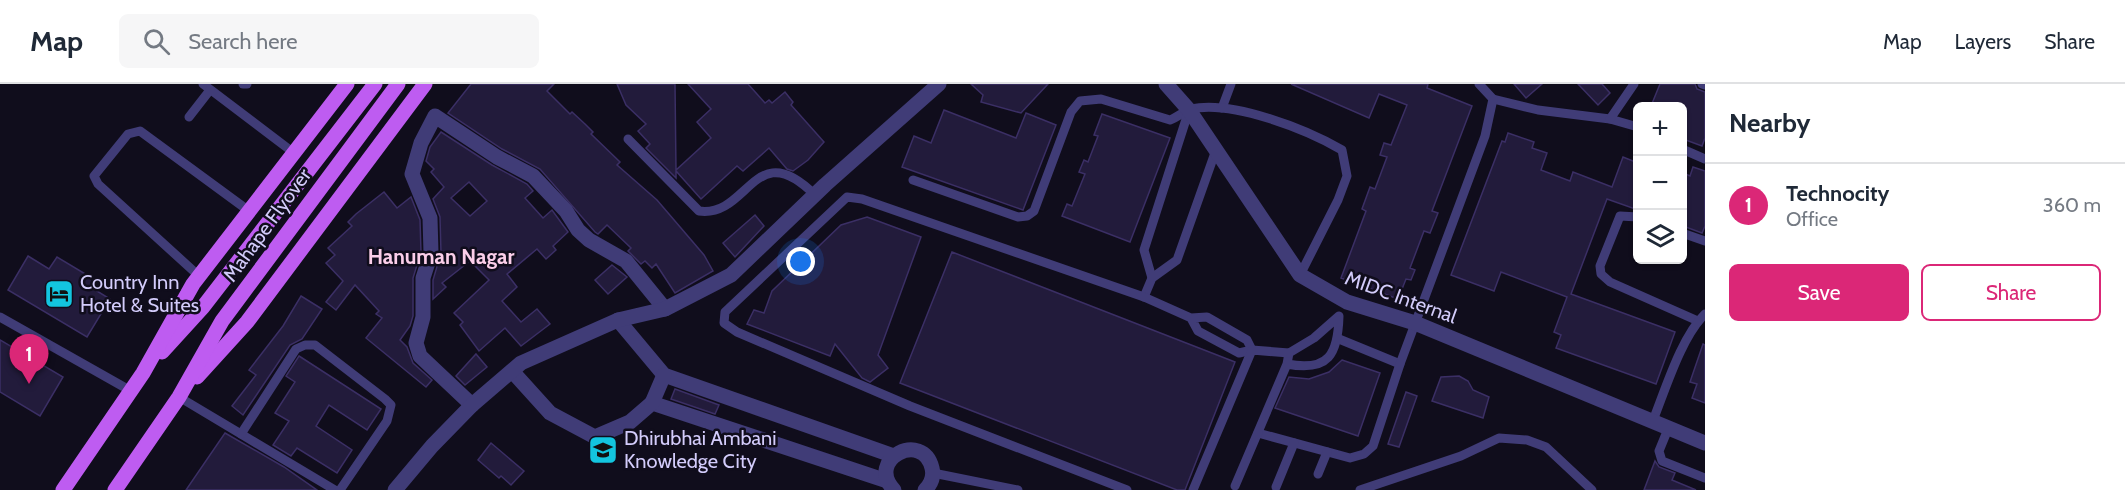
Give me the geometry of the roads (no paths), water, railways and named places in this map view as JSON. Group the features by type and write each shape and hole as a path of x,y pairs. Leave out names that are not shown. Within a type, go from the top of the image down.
{"main road":[{"path":"63,490 143,373 199,276 347,84"},
{"name":"Mahape Flyover","path":"143,373 203,307 375,84"},
{"name":"Mahape Flyover","path":"178,397 222,321 398,84"},
{"path":"115,490 178,397 247,322 425,84"}],"street":[{"path":"395,490 432,446 472,405 521,363 618,320 665,309 731,275 815,195 939,84"},
{"name":"MIDC Internal","path":"1166,84 1189,110 1300,275 1347,302 1415,323 1705,443"},
{"path":"472,405 420,356 417,349 423,317 423,278 431,253 430,218 412,174 421,143 435,116 497,157 533,176 566,212 578,230 590,240 626,261 665,309"},
{"path":"618,320 664,375 894,456"},
{"path":"512,371 550,413 595,437 630,422 652,402 664,375"},
{"path":"652,402 890,486 887,467 894,456 908,450 916,450 928,459 929,485"}],"lane":[{"path":"1222,108 1231,84"},
{"path":"1479,84 1493,99 1538,110 1610,119 1633,125"},
{"path":"1610,119 1634,84"},
{"path":"189,117 207,87 294,153"},
{"path":"914,180 1018,217 1027,216 1034,211 1071,112 1080,101 1101,99 1170,120 1189,110 1222,108 1323,139 1342,150 1347,176 1338,200 1300,275"},
{"path":"1258,433 1350,458 1364,454 1373,446 1400,364 1485,136 1493,99"},
{"path":"1152,278 1144,250 1189,110"},
{"path":"199,276 98,184 94,176 128,134 140,131 249,211"},
{"path":"628,139 699,211 708,212 720,208 768,173 779,171 788,173 815,195"},
{"path":"1144,297 1152,278 1177,260 1216,149"},
{"path":"1687,151 1705,159"},
{"path":"1127,490 910,406 737,332 724,323 725,312 847,197 862,199 1144,297 1191,318 1207,317 1247,340 1252,350 1193,490"},
{"path":"1633,217 1620,216 1600,266 1602,274 1610,282 1702,317 1652,423"},
{"path":"1687,234 1705,241"},
{"path":"1191,318 1198,331 1239,353 1252,350 1289,353 1314,338 1339,316 1347,302"},
{"path":"1287,364 1301,367 1322,364 1335,351 1339,339 1339,316"},
{"path":"0,317 131,391"},
{"path":"1339,339 1400,364"},
{"path":"241,434 296,349 305,345 315,345 390,405 387,421 340,490"},
{"path":"1235,486 1287,364 1289,353"},
{"path":"178,397 335,490"},
{"path":"1668,429 1659,451 1662,461 1705,478"},
{"path":"1360,490 1461,456 1499,438 1527,440 1546,447 1592,490"},
{"path":"1276,486 1294,443"},
{"path":"1318,474 1327,452"},
{"path":"929,485 1018,490"}],"place":[{"name":"Country Inn Hotel & Suites","path":"59,294"},
{"name":"Technocity","path":"29,384"},
{"name":"Dhirubhai Ambani Knowledge City","path":"603,450"}],"district":[{"name":"Hanuman Nagar","path":"441,257"}]}
